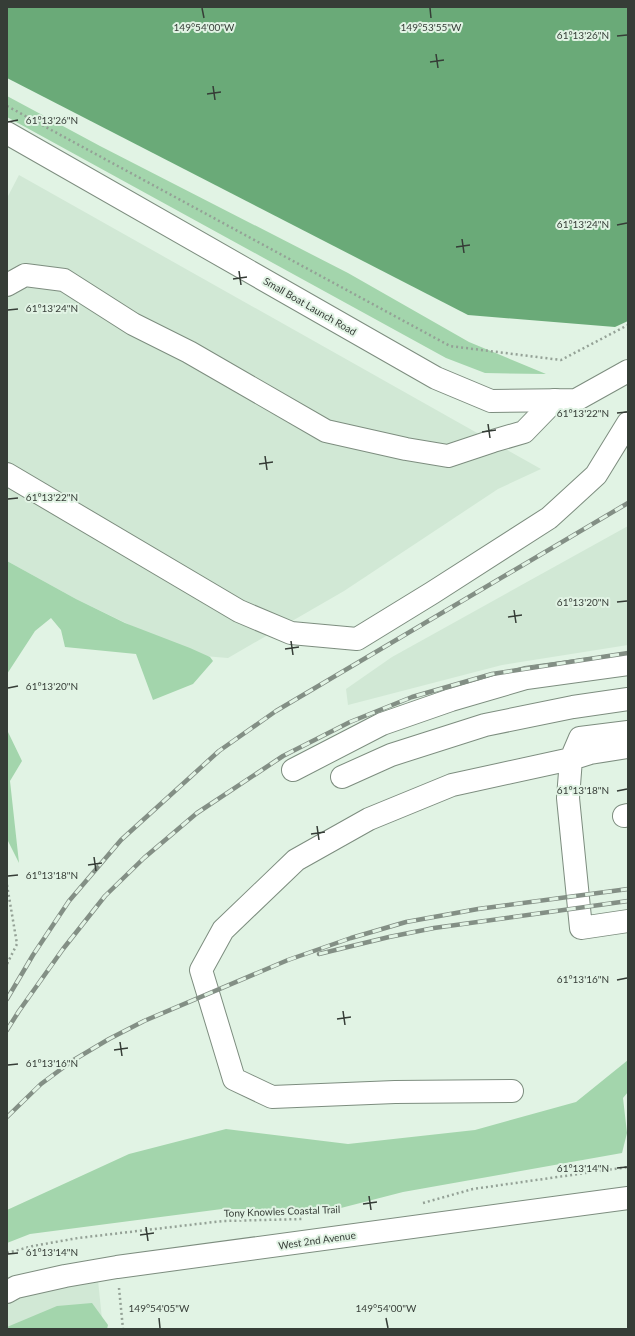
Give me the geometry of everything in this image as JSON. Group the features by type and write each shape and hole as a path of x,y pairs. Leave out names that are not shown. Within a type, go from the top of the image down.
{"street":[{"name":"Small Boat Launch Road","path":"7,133 436,378 491,401 576,400 628,371"},
{"path":"7,285 25,275 64,280 133,324 189,352 326,432 406,449 448,456 524,432 555,400"},
{"path":"628,371 628,376"},
{"path":"7,474 239,610 291,633 357,639 549,518 596,476 628,423"},
{"path":"293,770 382,724 451,700 526,678 628,664"},
{"path":"342,778 395,763 485,725 573,707 628,699"},
{"path":"382,724 385,744 395,763"},
{"path":"628,732 580,738 572,759 568,798 581,928 628,921"},
{"path":"512,1090 272,1097 234,1079 201,970 223,930 296,860 368,819 452,785 572,759 590,753 628,747"},
{"name":"West 2nd Avenue","path":"7,1292 16,1287 117,1267 628,1198"}],"path":[{"path":"7,106 450,346 561,360 628,325"},
{"path":"7,885 17,944 7,964"},
{"path":"420,1204 473,1189 628,1167"},
{"name":"Tony Knowles Coastal Trail","path":"7,1254 33,1246 78,1238 223,1221 305,1219"},
{"path":"117,1267 123,1329"}],"shaded area":[{"path":"7,7 628,7 628,321 615,327 468,315 7,78"},
{"path":"7,96 100,146 348,273 469,342 546,374 485,373 446,358 7,117"},
{"path":"19,175 541,469 498,489 344,591 228,658 192,655 76,599 7,561 7,198"},
{"path":"628,526 628,645 502,665 348,705 346,689 392,657"},
{"path":"7,561 76,599 125,623 190,648 210,657 213,661 193,684 153,700 136,654 65,647 61,630 51,618 35,631 7,674"},
{"path":"7,714 8,732 22,761 10,781 19,863 7,839"},
{"path":"628,1060 628,1092 623,1098 627,1133 622,1153 403,1192 337,1209 222,1209 30,1234 7,1243 7,1210 129,1154 226,1129 348,1144 475,1130 576,1102"},
{"path":"98,1280 103,1329 7,1329 7,1299"},
{"path":"92,1303 108,1325 107,1329 7,1329 7,1327 57,1306"}],"railway":[{"path":"7,999 33,955 69,901 121,840 219,751 276,711 628,503"},
{"path":"7,1030 63,949 105,896 144,858 197,813 283,756 350,722 412,697 492,674 628,653"},
{"path":"7,1117 41,1084 72,1061 109,1039 144,1021 288,960 351,938 406,922 478,909 628,889"},
{"path":"319,954 434,928 628,901"}]}
